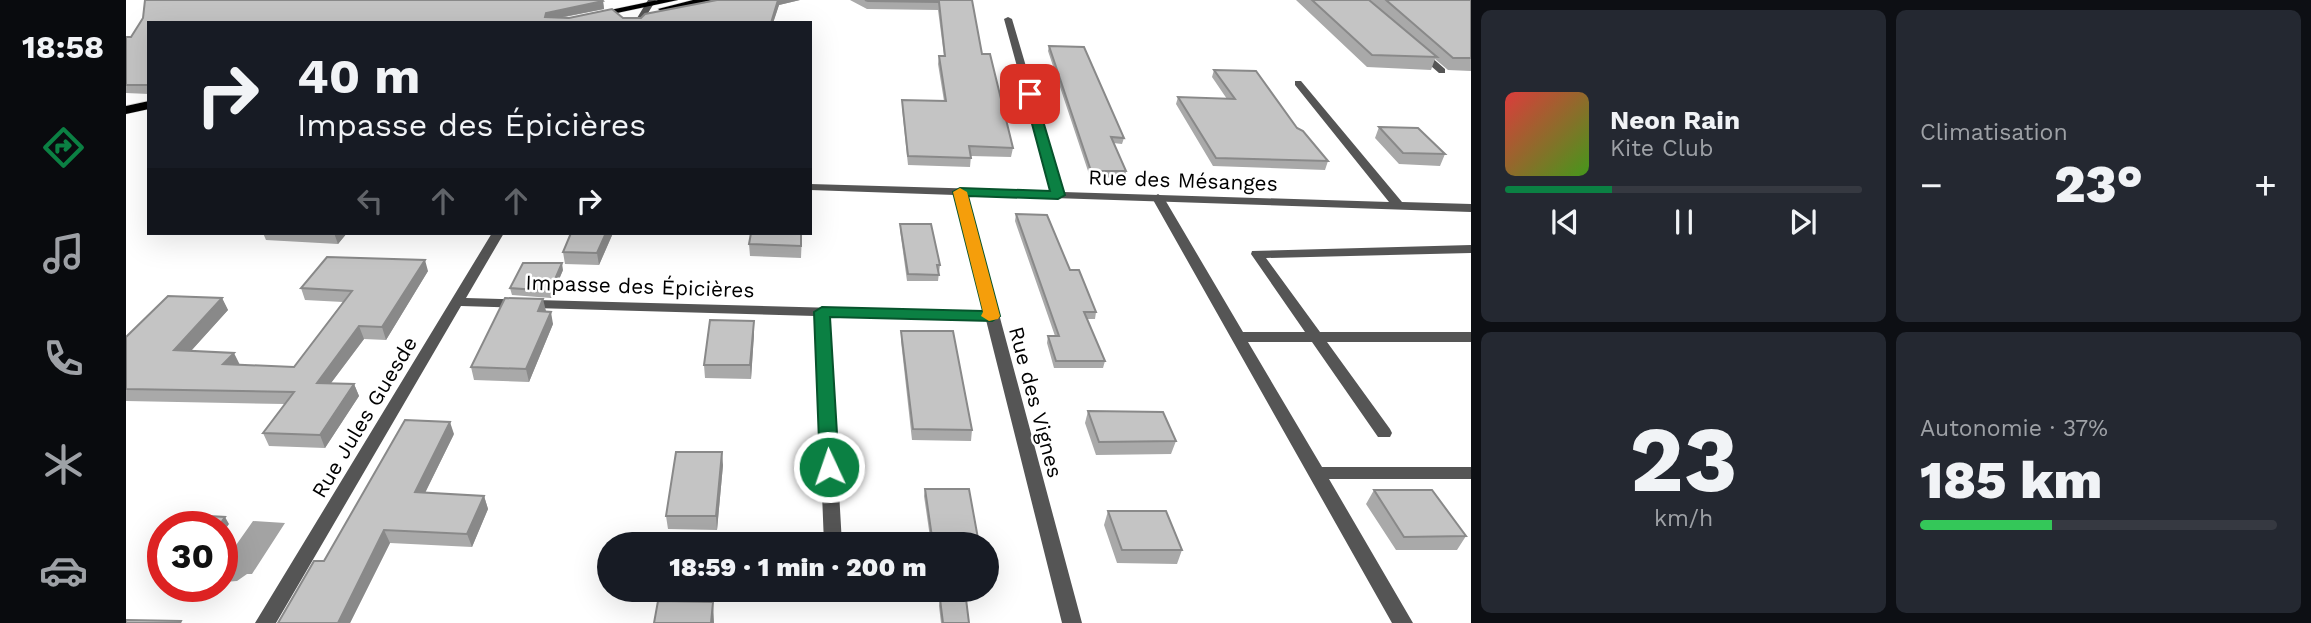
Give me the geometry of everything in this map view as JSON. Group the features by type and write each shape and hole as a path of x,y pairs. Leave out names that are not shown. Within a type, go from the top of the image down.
{"main road":[{"path":"597,21 673,0"},
{"path":"564,21 649,6 708,0"},
{"path":"126,110 147,105"}],"street":[{"path":"639,21 649,6"},
{"path":"1008,19 1058,195"},
{"path":"1412,45 1442,71"},
{"path":"1298,83 1399,206"},
{"name":"Rue des Mésanges","path":"812,187 1471,208"},
{"name":"Rue des Vignes","path":"960,192 1072,623"},
{"path":"1158,198 1403,623"},
{"name":"Rue Jules Guesde","path":"265,623 497,235"},
{"path":"1384,433 1257,254 1471,249"},
{"name":"Impasse des Épicières","path":"458,302 992,316"},
{"path":"822,312 832,532"},
{"path":"1238,337 1471,337"},
{"path":"1316,473 1471,472"}],"shaded area":[{"path":"253,521 285,523 252,574 238,580 238,542"}],"building":[{"path":"145,0 602,0 546,13 545,17 569,18 612,9 623,18 641,18 645,14 717,0 778,0 772,21 147,21 147,85 126,85 126,37 131,37 143,18"},
{"path":"865,0 972,0 982,54 990,54 1013,148 969,146 971,158 908,156 902,100 946,101 939,56 945,56 939,2"},
{"path":"1312,0 1369,0 1437,57 1372,55"},
{"path":"1386,0 1471,0 1471,58 1453,58"},
{"path":"1049,46 1084,47 1124,138 1111,137 1126,171 1091,171"},
{"path":"1214,70 1256,71 1297,128 1303,131 1328,161 1216,158 1178,97 1235,99"},
{"path":"1379,127 1418,128 1445,154 1403,153"},
{"path":"1016,214 1047,215 1070,270 1079,270 1096,312 1084,312 1105,361 1056,361 1048,336 1059,336"},
{"path":"900,224 931,224 940,265 937,265 939,275 908,274"},
{"path":"570,235 605,235 597,253 563,252"},
{"path":"751,235 801,235 801,246 749,244"},
{"path":"327,257 425,260 382,327 359,326 317,383 354,384 320,435 263,433 294,392 126,389 126,337 168,296 222,298 174,350 234,353 223,364 294,367 352,291 301,288"},
{"path":"523,263 562,263 550,291 510,288"},
{"path":"505,298 543,299 538,311 551,312 526,369 471,367"},
{"path":"710,320 754,321 750,365 704,365"},
{"path":"901,331 953,331 972,430 913,429"},
{"path":"1088,411 1163,412 1176,441 1099,442"},
{"path":"405,420 450,422 415,492 484,496 467,534 384,530 338,623 278,623 314,561 324,561"},
{"path":"676,452 722,452 716,516 666,516"},
{"path":"925,489 969,489 977,532 931,532"},
{"path":"1374,490 1432,490 1466,536 1404,537"},
{"path":"1108,511 1166,511 1182,550 1122,550"},
{"path":"658,602 713,602 711,623 654,623"},
{"path":"940,602 966,602 969,623 943,623"},
{"path":"126,620 181,621 126,623"}],"slow traffic":[{"path":"960,192 992,316 989,316"}],"route":[{"path":"829,467 822,312 992,316 960,192 1058,195 1030,94"}]}
